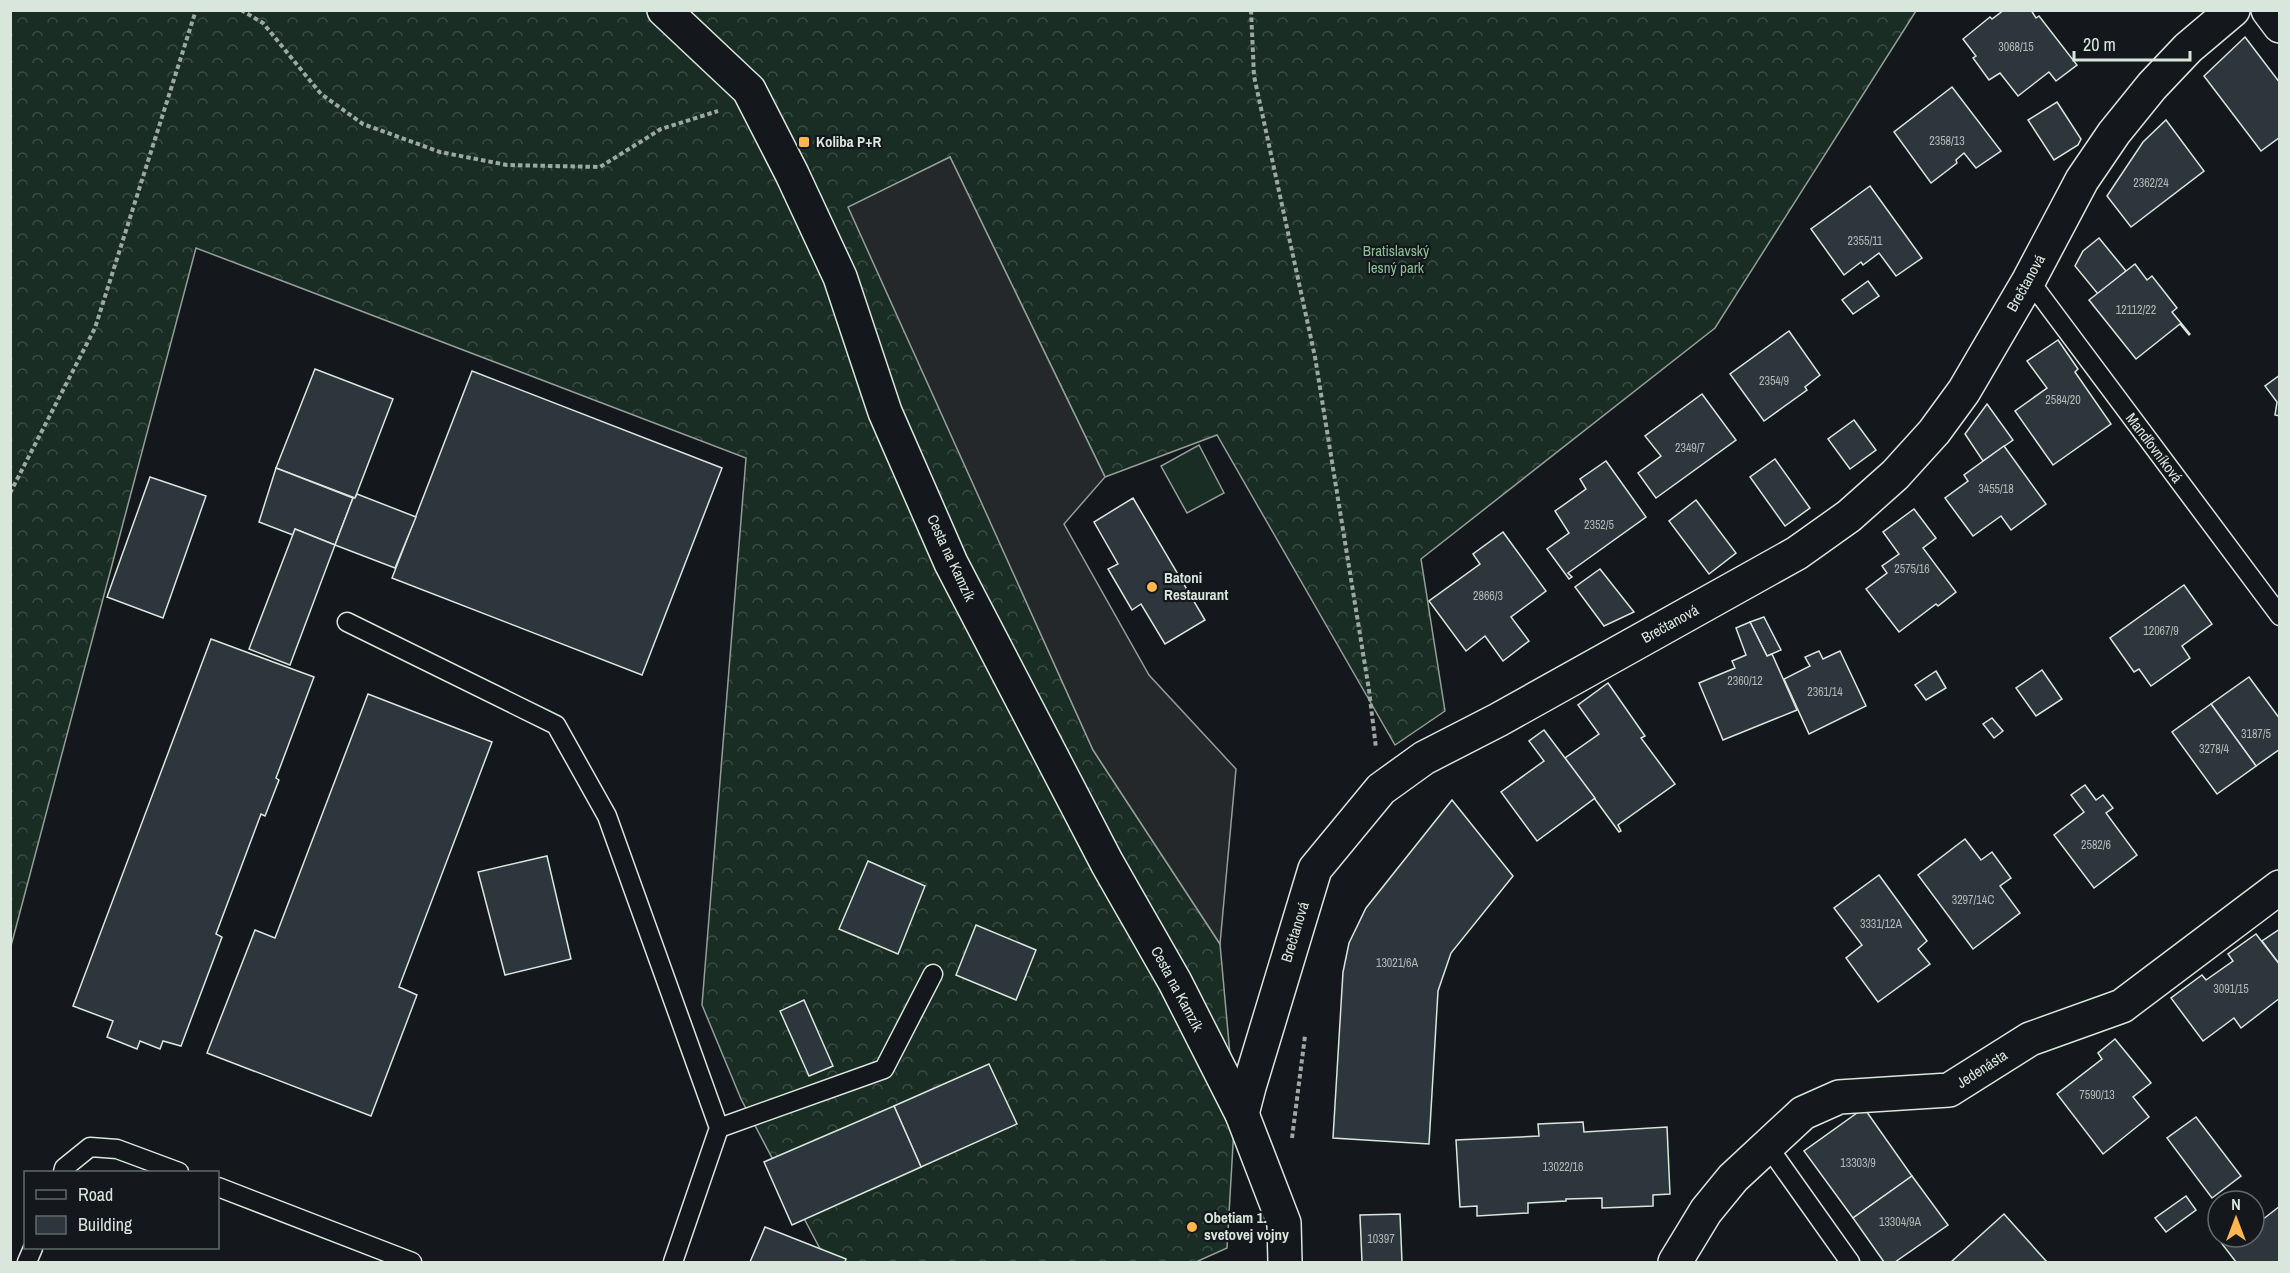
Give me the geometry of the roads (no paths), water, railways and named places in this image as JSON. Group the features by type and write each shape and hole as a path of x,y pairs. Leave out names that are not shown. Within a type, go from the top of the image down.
{"street":[{"name":"Cesta na Kamzík","path":"664,10 749,90 792,174 840,277 885,412 951,563 1107,863 1175,982 1242,1114"},
{"name":"Brečtanová","path":"1242,1114 1315,869 1381,789 1424,758 1498,720 1797,553 1849,516 1895,475 1934,432 1964,391 2029,280 2082,180 2114,133 2152,86 2188,48 2233,10"},
{"path":"2268,10 2280,26"},
{"name":"Jedenásta","path":"1675,1263 1706,1211 1733,1178 1803,1113 1839,1097 1949,1090 2030,1039 2122,1006 2280,887"},
{"path":"1242,1114 1284,1223 1285,1263"}],"lane":[{"name":"Mandľovníková","path":"2029,280 2280,616"},
{"path":"347,622 556,725 607,816 719,1128 673,1263"},
{"path":"719,1128 884,1069 933,974"},
{"path":"1767,1145 1850,1263"},
{"path":"63,1171 64,1168 90,1147 117,1149 174,1171"},
{"path":"219,1187 412,1263"},
{"path":"27,1263 33,1249"}],"place":[{"name":"Koliba P+R","path":"804,142"},
{"name":"Batoni Restaurant","path":"1152,587"},
{"name":"Obetiam 1. svetovej vojny","path":"1192,1227"}],"park label":[{"name":"Bratislavský lesný park","path":"1396,260"}]}
